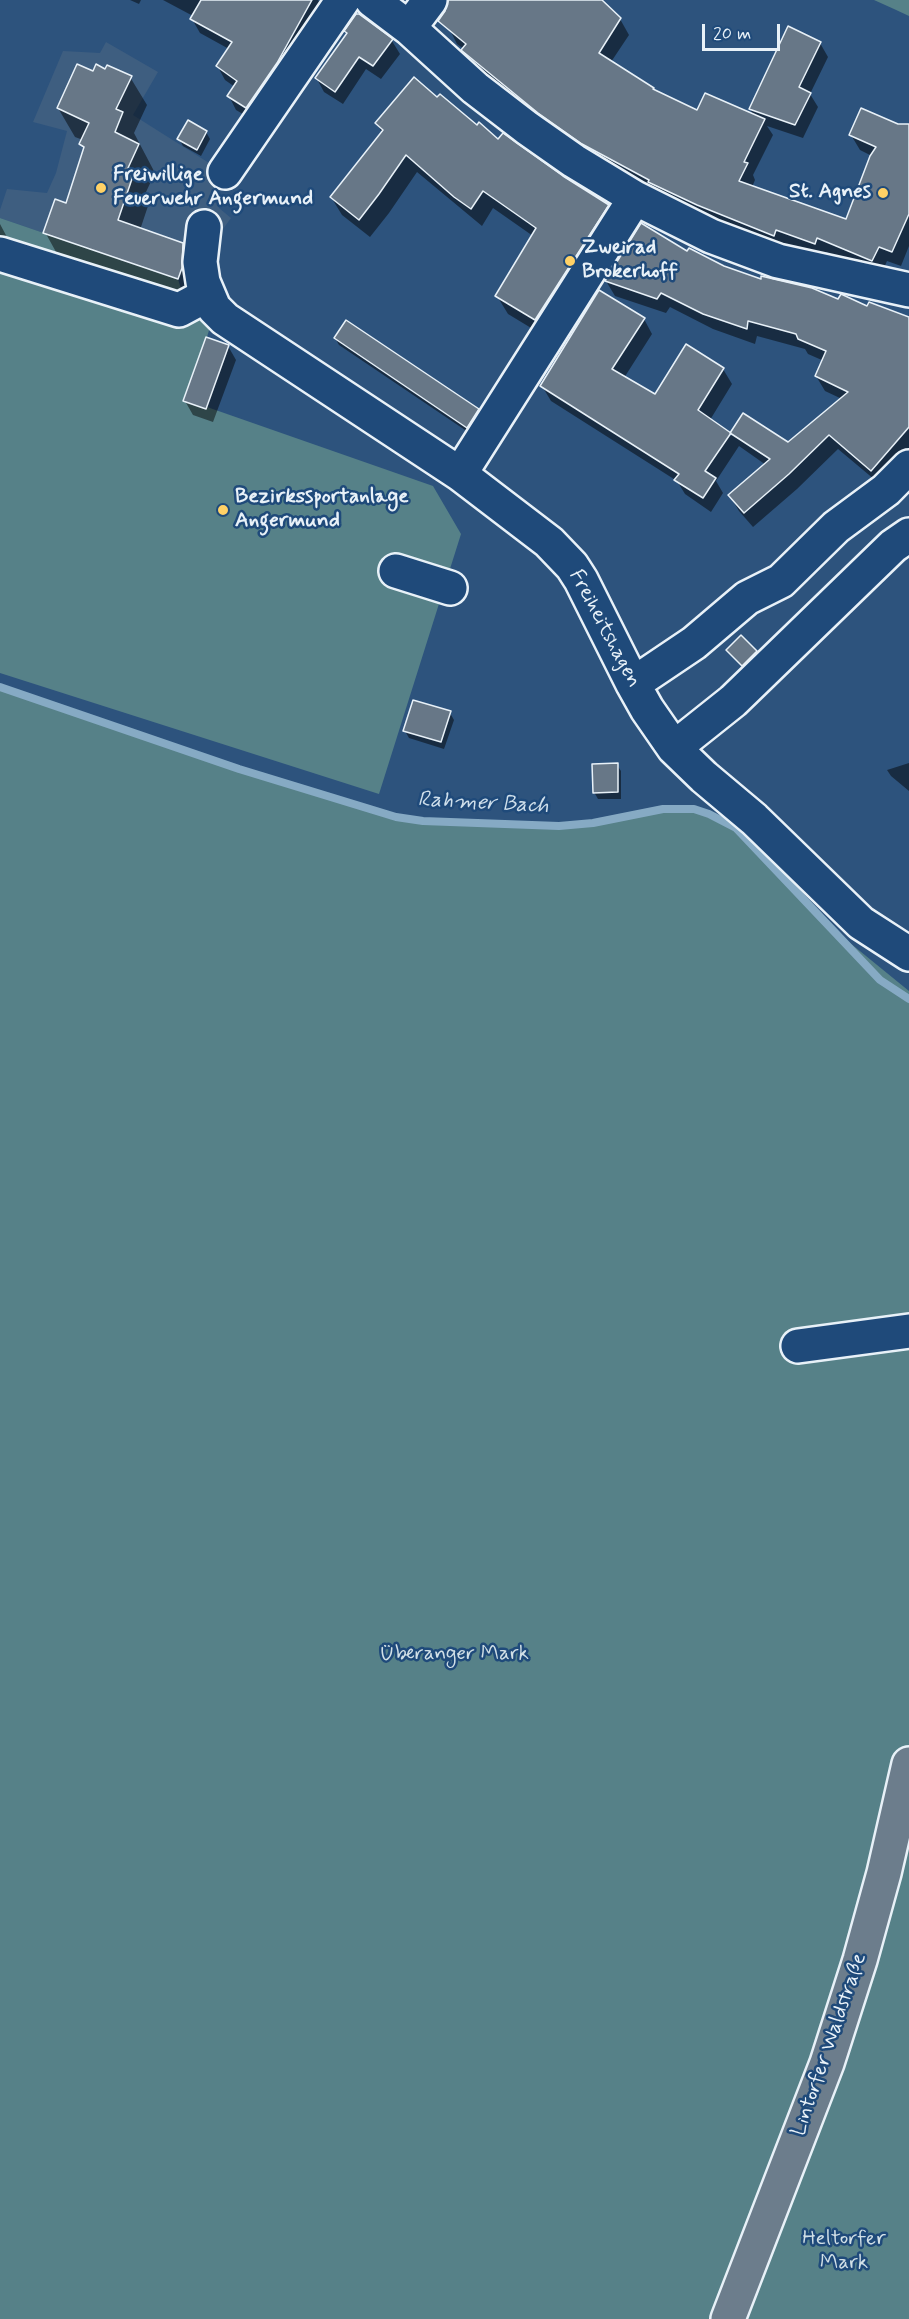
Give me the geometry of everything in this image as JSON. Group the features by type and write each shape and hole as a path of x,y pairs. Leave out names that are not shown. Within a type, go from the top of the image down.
{"main road":[{"name":"Lintorfer Waldstraße","path":"728,2319 827,2063 860,1960 884,1873 909,1764"}],"street":[{"path":"225,172 343,0"},
{"path":"372,0 527,129 635,198 711,236 778,261 909,290"},
{"path":"408,28 430,0"},
{"path":"460,474 635,198"},
{"name":"Freiheitshagen","path":"204,227 200,262 207,295 214,308 225,320 460,474 534,530 572,566 647,709 674,748 754,819 861,923 909,954"},
{"path":"0,254 179,310 207,295"},
{"path":"633,684 694,643 747,598 781,581 836,527 886,490 909,466"},
{"path":"674,748 733,701 893,546 909,535"},
{"path":"396,571 450,588"},
{"path":"798,1346 909,1331"}],"shaded area":[{"path":"106,42 158,72 133,115 217,168 228,183 218,192 219,208 231,218 202,258 178,279 0,218 0,210 7,189 47,193 56,173 67,131 33,122 63,51 100,53"}],"green space":[{"path":"874,0 909,0 909,16 894,9"},
{"name":"Bezirkssportanlage Angermund","path":"0,218 178,279 183,295 210,327 207,337 229,345 207,407 433,486 461,534 379,794 0,673"},
{"name":"Überanger Mark","path":"0,689 397,819 423,823 558,828 594,824 663,810 708,815 735,830 797,895 839,934 909,991 909,2319 0,2319"}],"building":[{"path":"201,0 312,0 277,63 246,108 227,96 237,81 216,66 232,42 190,19"},
{"path":"448,0 602,0 621,18 599,53 653,89 697,110 705,93 765,119 744,162 748,163 739,181 846,219 870,156 876,147 849,135 861,108 898,124 909,124 909,214 892,252 879,247 872,261 817,238 815,244 776,230 774,236 697,205 648,182 649,180 582,144 538,113 461,50 466,44 438,21 445,11"},
{"path":"356,14 393,39 373,66 359,57 335,92 315,78 347,33 344,31"},
{"path":"788,26 821,42 799,87 811,93 795,125 749,109"},
{"path":"77,64 93,71 96,64 105,69 107,65 132,76 116,109 123,112 115,132 139,144 128,168 135,170 118,220 183,243 182,268 178,279 43,233 55,199 66,203 84,147 79,144 89,123 57,108"},
{"path":"414,77 437,97 440,94 477,125 479,122 498,139 503,133 563,176 609,205 535,320 495,296 536,228 483,191 471,209 406,155 359,220 330,197 383,130 375,123"},
{"path":"188,120 207,131 197,150 177,139"},
{"path":"641,223 687,251 689,248 724,266 761,279 761,276 812,288 838,299 841,294 867,306 869,302 909,317 909,427 871,471 829,435 744,513 728,495 770,459 730,433 743,413 788,442 848,392 815,376 826,351 798,339 796,334 748,321 747,329 703,314 661,293 657,299 605,281"},
{"path":"599,290 645,318 612,369 655,394 686,344 724,368 698,410 731,433 705,471 716,478 703,498 674,480 679,474 540,386"},
{"path":"346,320 479,409 467,428 334,338"},
{"path":"206,337 229,345 206,409 183,401"},
{"path":"741,635 757,651 742,666 726,650"},
{"path":"413,700 451,711 441,742 403,731"},
{"path":"618,763 618,792 593,793 592,764"}],"waterway":[{"name":"Rahmer Bach","path":"0,687 239,769 396,817 423,821 559,826 593,823 663,809 694,809 709,814 736,828 880,980 909,999"}],"place":[{"name":"Freiwillige Feuerwehr Angermund","path":"101,188"},
{"name":"St. Agnes","path":"883,193"},
{"name":"Zweirad Brokerhoff","path":"570,261"},
{"name":"Bezirkssportanlage Angermund","path":"223,510"}],"park label":[{"name":"Heltorfer Mark","path":"844,2252"}]}
